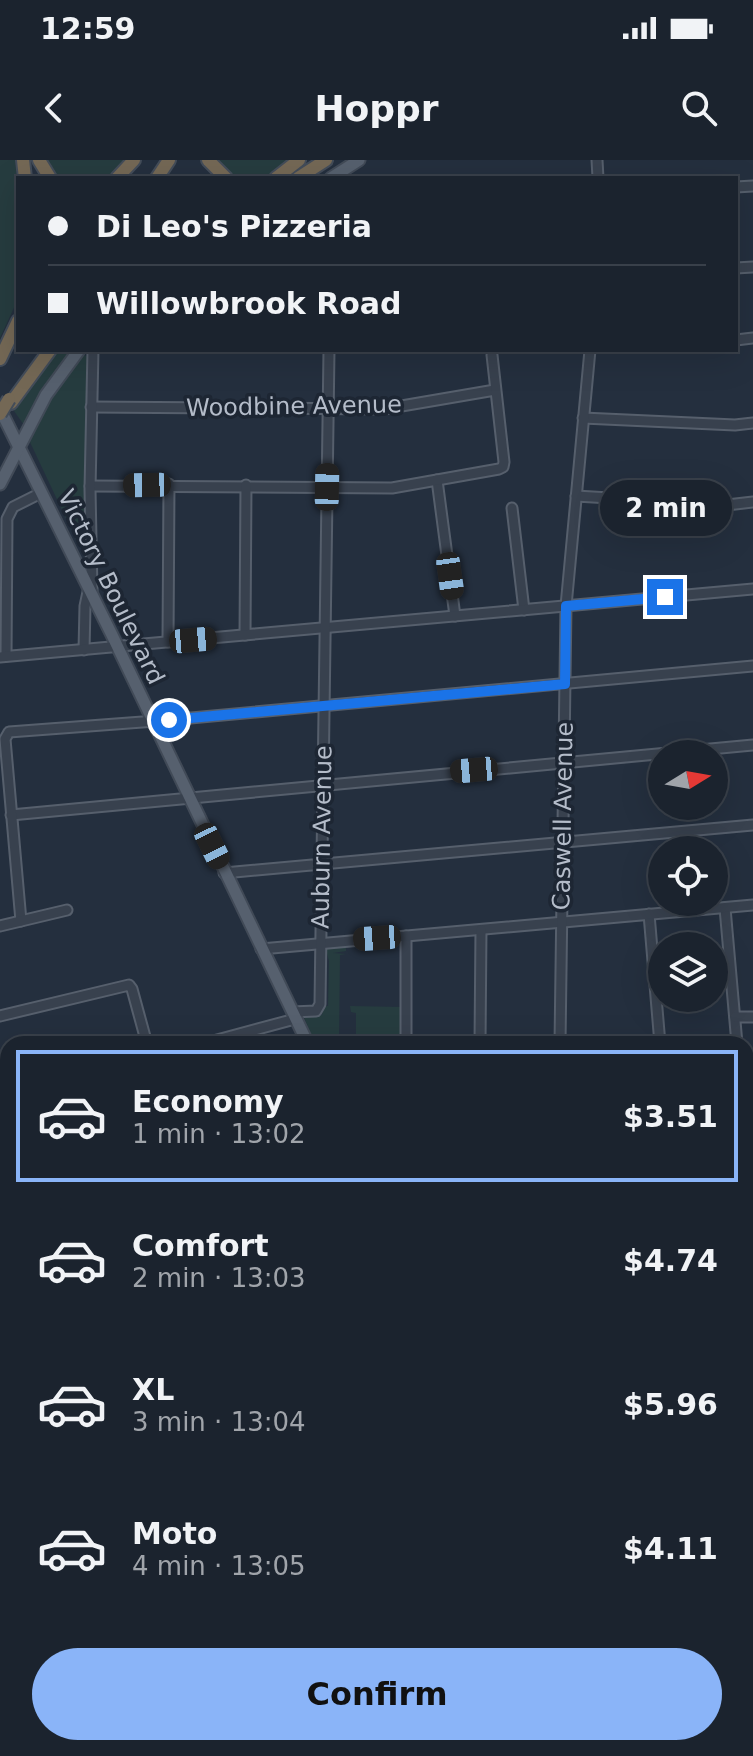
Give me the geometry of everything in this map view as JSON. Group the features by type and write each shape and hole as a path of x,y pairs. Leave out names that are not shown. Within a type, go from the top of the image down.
{"highway":[{"path":"119,176 137,160"},
{"path":"208,160 224,176"},
{"path":"279,176 299,160"},
{"path":"301,176 326,160"},
{"path":"0,359 16,324"},
{"path":"0,366 16,341"},
{"path":"4,408 39,352"},
{"path":"4,408 48,352"}],"main road":[{"path":"334,176 359,160"},
{"path":"0,484 50,387 77,352"},
{"name":"Victory Boulevard","path":"4,408 19,447 304,1036"}],"street":[{"path":"84,650 85,606 90,591 93,352"},
{"name":"Auburn Avenue","path":"294,1015 316,1011 320,1004 329,352"},
{"name":"Caswell Avenue","path":"560,1036 566,606 590,352"},
{"path":"90,486 169,484 392,488 503,467 492,355"},
{"name":"Woodbine Avenue","path":"91,407 384,409 495,390"},
{"path":"583,418 735,425 753,423"},
{"path":"437,480 455,616"},
{"path":"168,642 169,484"},
{"path":"245,635 246,485"},
{"path":"41,493 13,507 7,519 3,657 753,589"},
{"path":"576,496 727,505 753,502"},
{"path":"512,508 524,610"},
{"path":"21,921 6,734 753,666"},
{"path":"11,815 753,745"},
{"path":"224,873 753,825"},
{"path":"728,908 753,905"},
{"path":"0,926 67,910"},
{"path":"261,949 648,914"},
{"path":"649,916 659,1036"},
{"path":"726,916 736,1036"},
{"path":"480,1036 481,930"},
{"path":"406,936 406,1036"},
{"path":"0,1016 129,985 145,1036"},
{"path":"227,1036 294,1015"},
{"path":"735,1017 753,1017"}],"green space":[{"path":"0,160 15,160 16,303 0,338"},
{"path":"45,160 124,160 112,176 57,176"},
{"path":"211,160 294,160 271,176 229,176"},
{"path":"54,352 71,352 48,381 24,425 14,411 25,390"},
{"path":"84,355 88,357 85,550 79,546 29,440 52,398"},
{"path":"346,945 346,951 333,953 346,954 340,955 339,1036 312,1036 303,1015 322,1015 323,1006 328,1006 327,947"},
{"path":"350,1006 403,1007 402,1036 356,1036 356,1013 351,1012"}],"route":[{"path":"169,720 565,684 566,606 665,597"}]}
